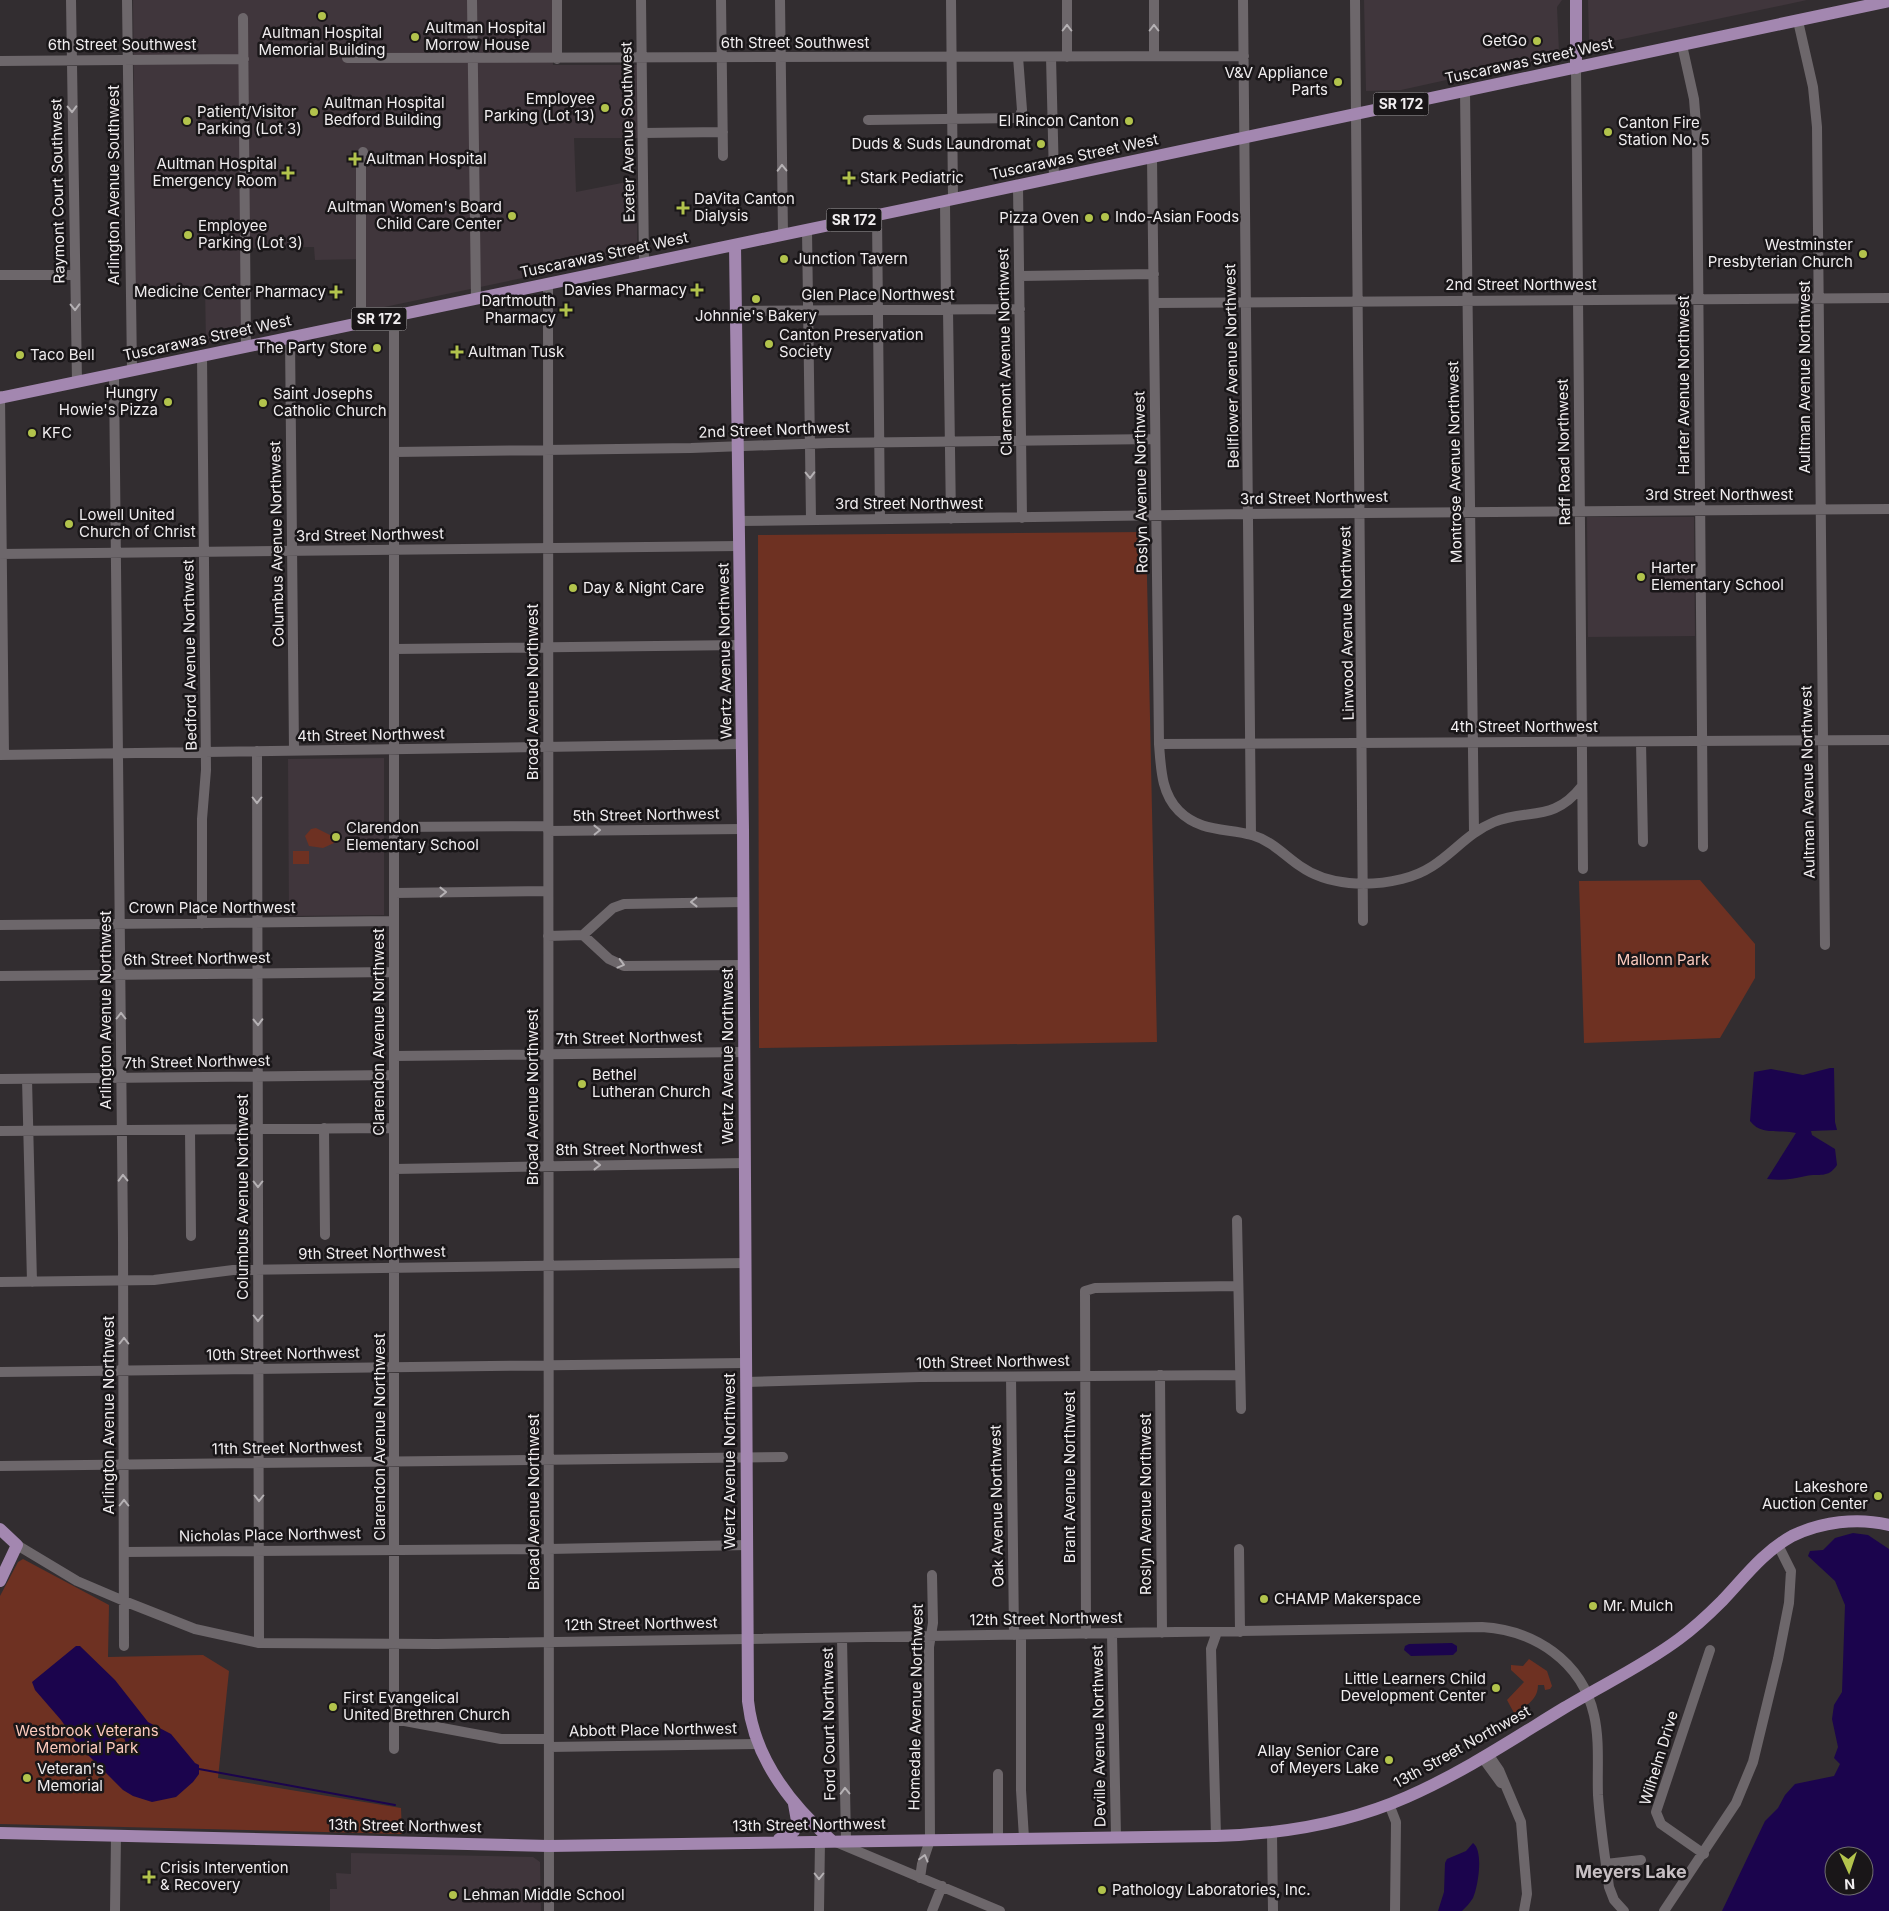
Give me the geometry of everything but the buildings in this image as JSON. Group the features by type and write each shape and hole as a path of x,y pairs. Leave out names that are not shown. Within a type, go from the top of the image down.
{"main road":[{"path":"1576,0 1576,68"},
{"name":"Tuscarawas Street West","path":"0,397 807,230 1889,1"},
{"name":"Wertz Avenue Northwest","path":"735,245 743,829 748,1701 757,1744 770,1769 793,1802 825,1840"},
{"path":"1586,1695 1658,1653 1693,1628 1722,1601 1759,1560 1778,1545 1800,1532 1838,1522 1889,1525"},
{"path":"0,1529 17,1545 0,1582"},
{"name":"13th Street Northwest","path":"0,1833 549,1846 825,1840 1116,1838 1272,1833 1332,1822 1389,1804 1424,1789 1586,1695"},
{"path":"775,1841 794,1831 797,1821 793,1802"}],"street":[{"name":"Raymont Court Southwest","path":"71,0 77,382"},
{"name":"Arlington Avenue Southwest","path":"127,0 132,370"},
{"path":"472,0 476,299"},
{"path":"557,0 557,59"},
{"name":"Exeter Avenue Southwest","path":"641,0 644,264"},
{"path":"721,0 723,156"},
{"path":"780,0 783,235"},
{"path":"951,0 953,119 947,310 951,519"},
{"path":"1067,0 1067,57"},
{"path":"1154,0 1154,56"},
{"name":"Bellflower Avenue Northwest","path":"1243,0 1251,835"},
{"name":"Linwood Avenue Northwest","path":"1355,0 1363,743 1363,921"},
{"path":"243,18 246,346"},
{"name":"Aultman Avenue Northwest","path":"1798,21 1813,87 1817,127 1825,945"},
{"name":"Harter Avenue Northwest","path":"1682,45 1696,116 1703,847"},
{"name":"6th Street Southwest","path":"342,58 473,60 1244,56"},
{"path":"868,120 1019,118 1022,110 1018,57"},
{"path":"1052,57 1054,178"},
{"name":"6th Street Southwest","path":"0,60 244,59"},
{"name":"Raff Road Northwest","path":"1576,68 1584,869"},
{"name":"Montrose Avenue Northwest","path":"1465,91 1474,833"},
{"path":"643,133 723,132"},
{"path":"361,322 361,155 363,152"},
{"name":"Roslyn Avenue Northwest","path":"1152,157 1159,744 1163,783 1172,804 1197,824 1217,830 1251,835"},
{"name":"Claremont Avenue Northwest","path":"1018,185 1022,518"},
{"path":"877,215 880,519"},
{"path":"807,230 811,520"},
{"path":"1020,276 1154,274"},
{"path":"0,275 74,275"},
{"name":"Broad Avenue Northwest","path":"548,284 549,1911"},
{"name":"2nd Street Northwest","path":"1154,303 1889,298"},
{"name":"Glen Place Northwest","path":"736,311 1020,310"},
{"name":"Clarendon Avenue Northwest","path":"394,316 394,1749"},
{"name":"Columbus Avenue Northwest","path":"290,337 294,751"},
{"name":"Bedford Avenue Northwest","path":"202,356 206,752 202,819 202,924"},
{"name":"Arlington Avenue Northwest","path":"114,374 124,1282 124,1646"},
{"path":"0,397 2,755"},
{"name":"2nd Street Northwest","path":"394,452 880,442 1156,439"},
{"name":"3rd Street Northwest","path":"739,521 1580,510 1889,509"},
{"name":"3rd Street Northwest","path":"2,554 740,546"},
{"path":"394,649 741,645"},
{"name":"4th Street Northwest","path":"1159,744 1889,740"},
{"path":"1641,742 1643,842"},
{"name":"4th Street Northwest","path":"2,755 742,744"},
{"name":"Columbus Avenue Northwest","path":"257,751 259,1643"},
{"path":"1251,835 1272,844 1298,865 1317,876 1334,881 1364,883 1394,880 1421,873 1440,862 1474,833 1493,822 1548,812 1568,800 1582,786"},
{"name":"5th Street Northwest","path":"394,828 743,829"},
{"path":"394,893 548,891"},
{"path":"548,936 583,935 610,911 624,904 743,902"},
{"name":"Crown Place Northwest","path":"0,925 258,924 394,921"},
{"path":"583,935 609,959 624,966 743,964"},
{"name":"6th Street Northwest","path":"0,976 394,972"},
{"name":"7th Street Northwest","path":"394,1056 744,1052"},
{"name":"7th Street Northwest","path":"0,1079 394,1075"},
{"path":"27,1079 32,1282"},
{"path":"324,1128 325,1235"},
{"path":"0,1131 394,1128"},
{"path":"190,1130 191,1236"},
{"name":"8th Street Northwest","path":"394,1169 745,1163"},
{"path":"1237,1220 1242,1409"},
{"name":"9th Street Northwest","path":"0,1282 124,1282 233,1270 746,1263"},
{"name":"Brant Avenue Northwest","path":"1086,1634 1084,1376 1086,1290 1094,1288 1238,1286"},
{"name":"10th Street Northwest","path":"0,1372 746,1363"},
{"name":"10th Street Northwest","path":"746,1382 1240,1374"},
{"name":"Roslyn Avenue Northwest","path":"1160,1375 1162,1633"},
{"name":"Oak Avenue Northwest","path":"1011,1377 1021,1790 1024,1838"},
{"name":"11th Street Northwest","path":"0,1466 783,1457"},
{"name":"12th Street Northwest","path":"17,1545 77,1581 124,1601 195,1629 259,1643 394,1644 1018,1636 1482,1627 1504,1629 1525,1635 1553,1651 1574,1672 1593,1710 1596,1728 1598,1796 1606,1864 1612,1895 1624,1911"},
{"name":"Nicholas Place Northwest","path":"124,1552 549,1549 748,1545"},
{"path":"1664,1911 1704,1854 1736,1803 1750,1769 1788,1614 1791,1576 1787,1561 1778,1545"},
{"path":"1239,1549 1240,1632"},
{"name":"Homedale Avenue Northwest","path":"920,1878 922,1864 930,1840 929,1646 931,1636 932,1575"},
{"path":"1216,1836 1211,1649 1217,1632"},
{"name":"Deville Avenue Northwest","path":"1112,1634 1116,1838"},
{"name":"Ford Court Northwest","path":"842,1638 846,1840"},
{"name":"Wilhelm Drive","path":"1704,1854 1661,1824 1656,1812 1710,1650"},
{"name":"Abbott Place Northwest","path":"394,1719 501,1739 549,1743 757,1744"},
{"path":"1485,1755 1499,1770 1503,1785 1516,1807 1521,1822 1527,1894 1524,1911"},
{"path":"998,1774 998,1839"},
{"path":"1389,1804 1396,1822 1395,1911"},
{"path":"1272,1833 1272,1911"},
{"path":"115,1911 116,1835"},
{"path":"819,1911 825,1840 1000,1911"},
{"path":"1606,1864 1641,1860"},
{"path":"932,1911 942,1886"}],"shaded area":[{"name":"Aultman Hospital","path":"133,0 552,0 553,65 637,65 638,138 574,138 576,192 637,180 637,254 370,310 366,307 365,259 315,260 314,247 241,248 241,337 206,344 205,286 136,286"},
{"path":"1364,0 1562,0 1557,7 1559,52 1547,58 1401,90 1366,91"},
{"path":"1588,0 1807,0 1594,45 1589,41"},
{"name":"Harter Elementary School","path":"1587,517 1694,517 1695,636 1588,637"},
{"name":"Clarendon Elementary School","path":"384,758 384,915 289,916 288,759"},
{"path":"1834,1068 1835,1122 1837,1130 1811,1131 1812,1135 1835,1149 1837,1165 1830,1172 1823,1175 1777,1180 1767,1179 1796,1133 1760,1129 1750,1121 1754,1072 1771,1069 1803,1075"},
{"name":"Meyers Lake","path":"1853,1533 1868,1535 1889,1549 1889,1911 1722,1911 1765,1821 1778,1808 1785,1795 1795,1784 1834,1776 1840,1764 1834,1758 1838,1747 1832,1719 1834,1705 1842,1692 1845,1605 1835,1581 1808,1556 1810,1551 1823,1550 1835,1538"},
{"path":"1452,1643 1457,1646 1457,1651 1453,1655 1411,1656 1404,1650 1405,1646 1409,1644"},
{"path":"76,1646 80,1646 115,1680 148,1722 171,1734 195,1763 199,1765 199,1774 176,1797 152,1802 133,1796 123,1790 79,1746 61,1720 35,1690 32,1682","holes":["119,1737 124,1738 126,1743 124,1750 120,1753 114,1746 114,1741"]},
{"path":"1473,1843 1478,1853 1479,1861 1477,1886 1473,1898 1462,1911 1438,1911 1444,1892 1445,1863 1447,1859 1466,1851"},
{"path":"351,1853 533,1857 540,1862 541,1911 330,1911 330,1889 337,1889 336,1873 351,1874"}],"green space":[{"path":"1146,532 1157,1042 759,1048 758,535"},
{"path":"316,828 334,837 334,843 323,848 309,846 305,836 311,829"},
{"path":"293,851 309,851 309,864 293,864"},
{"name":"Mallonn Park","path":"1700,880 1755,944 1755,978 1720,1038 1584,1043 1579,881"},
{"name":"Westbrook Veterans Memorial Park","path":"23,1559 109,1605 108,1657 203,1655 229,1671 218,1778 401,1808 402,1834 0,1824 0,1596 18,1562"},
{"path":"1529,1659 1547,1671 1552,1686 1550,1689 1545,1690 1544,1685 1538,1685 1534,1699 1514,1713 1507,1700 1524,1682 1511,1670 1511,1665 1523,1666"}],"waterway":[{"path":"199,1769 395,1805"}],"place":[{"name":"Aultman Hospital Memorial Building","path":"322,16"},
{"name":"Aultman Hospital Morrow House","path":"415,37"},
{"name":"GetGo","path":"1537,41"},
{"name":"V&V Appliance Parts","path":"1338,82"},
{"name":"Employee Parking (Lot 13)","path":"605,108"},
{"name":"Aultman Hospital Bedford Building","path":"314,112"},
{"name":"Patient/Visitor Parking (Lot 3)","path":"187,121"},
{"name":"El Rincon Canton","path":"1129,121"},
{"name":"Canton Fire Station No. 5","path":"1608,132"},
{"name":"Duds & Suds Laundromat","path":"1041,144"},
{"name":"Aultman Hospital","path":"355,159"},
{"name":"Aultman Hospital Emergency Room","path":"288,173"},
{"name":"Stark Pediatric","path":"849,178"},
{"name":"DaVita Canton Dialysis","path":"683,208"},
{"name":"Aultman Women's Board Child Care Center","path":"512,216"},
{"name":"Indo-Asian Foods","path":"1105,217"},
{"name":"Pizza Oven","path":"1089,218"},
{"name":"Employee Parking (Lot 3)","path":"188,235"},
{"name":"Westminster Presbyterian Church","path":"1863,254"},
{"name":"Junction Tavern","path":"784,259"},
{"name":"Davies Pharmacy","path":"697,290"},
{"name":"Medicine Center Pharmacy","path":"336,292"},
{"name":"Johnnie's Bakery","path":"756,299"},
{"name":"Dartmouth Pharmacy","path":"566,310"},
{"name":"Canton Preservation Society","path":"769,344"},
{"name":"The Party Store","path":"377,348"},
{"name":"Aultman Tusk","path":"457,352"},
{"name":"Taco Bell","path":"20,355"},
{"name":"Hungry Howie's Pizza","path":"168,402"},
{"name":"Saint Josephs Catholic Church","path":"263,403"},
{"name":"KFC","path":"32,433"},
{"name":"Lowell United Church of Christ","path":"69,524"},
{"name":"Harter Elementary School","path":"1641,577"},
{"name":"Day & Night Care","path":"573,588"},
{"name":"Clarendon Elementary School","path":"336,837"},
{"name":"Bethel Lutheran Church","path":"582,1084"},
{"name":"Lakeshore Auction Center","path":"1878,1496"},
{"name":"CHAMP Makerspace","path":"1264,1599"},
{"name":"Mr. Mulch","path":"1593,1606"},
{"name":"Little Learners Child Development Center","path":"1496,1688"},
{"name":"First Evangelical United Brethren Church","path":"333,1707"},
{"name":"Allay Senior Care of Meyers Lake","path":"1389,1760"},
{"name":"Veteran's Memorial","path":"27,1778"},
{"name":"Crisis Intervention & Recovery","path":"149,1877"},
{"name":"Pathology Laboratories, Inc.","path":"1102,1890"},
{"name":"Lehman Middle School","path":"453,1895"}],"district":[{"name":"Meyers Lake","path":"1631,1872"}]}
